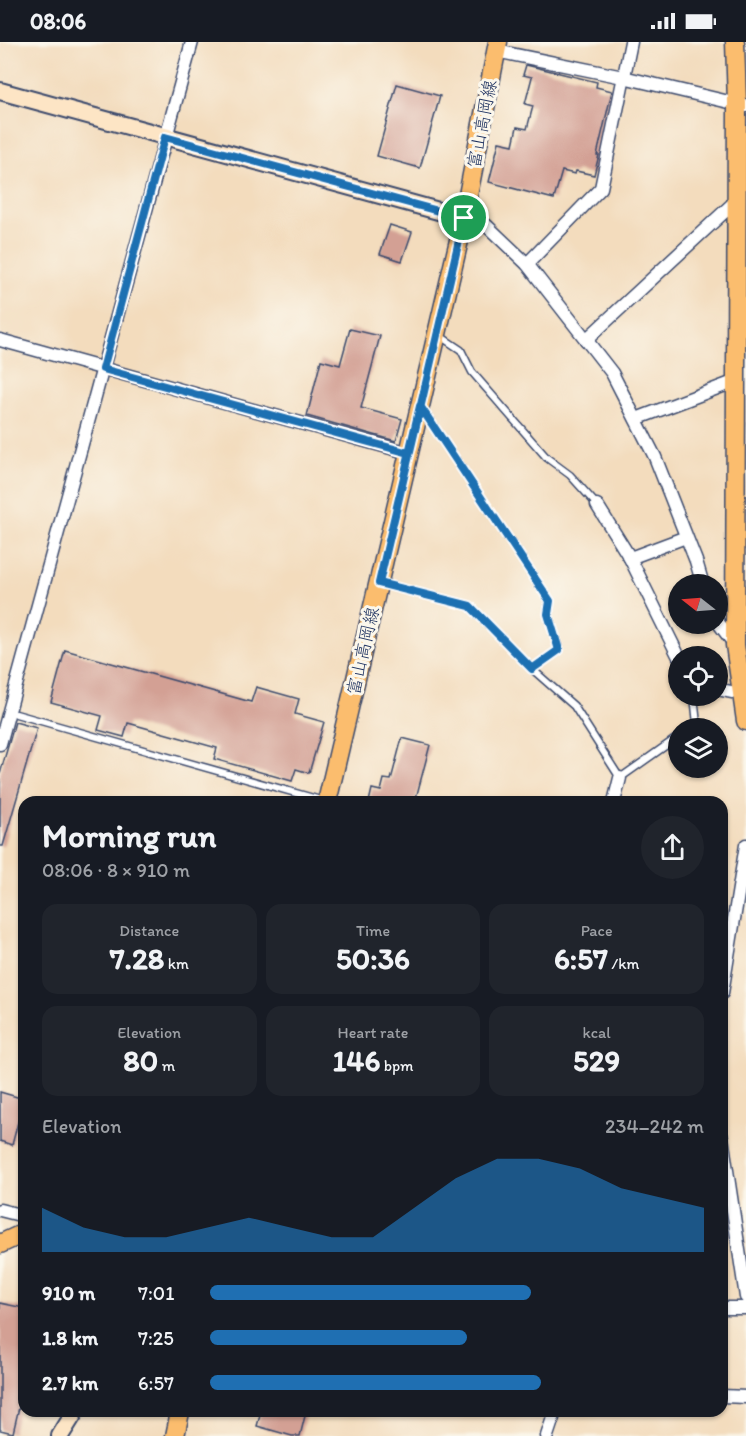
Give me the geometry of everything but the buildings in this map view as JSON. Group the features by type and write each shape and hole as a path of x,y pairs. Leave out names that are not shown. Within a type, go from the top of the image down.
{"main road":[{"path":"735,42 741,104 736,200 736,381 741,580 735,645 746,721"},
{"name":"富山高岡線","path":"328,796 464,218 497,47"},
{"path":"0,1244 18,1236"},
{"path":"174,1436 179,1417"}],"street":[{"path":"0,744 192,42"},
{"path":"527,264 601,188 631,42"},
{"path":"497,47 741,104"},
{"path":"0,91 486,225 527,264 612,373 655,457 699,574"},
{"path":"586,340 736,200"},
{"path":"0,340 409,453"},
{"path":"636,419 736,381"},
{"path":"597,505 630,558 674,646"},
{"path":"630,558 686,537"},
{"path":"727,634 735,645"},
{"path":"728,691 741,693"},
{"path":"616,796 620,778"},
{"path":"728,922 746,845"},
{"path":"728,1177 746,1297"},
{"path":"0,1210 18,1214"},
{"path":"728,1308 746,1308"},
{"path":"728,1396 746,1397"},
{"path":"60,1436 72,1417"},
{"path":"547,1436 553,1417"}],"lane":[{"path":"437,333 461,350 472,372 547,458 570,475 597,505"},
{"path":"420,406 550,601 548,614 559,650 532,669"},
{"path":"379,583 470,606 532,669 574,706 620,778 668,744"},
{"path":"16,714 306,796"}],"route":[{"path":"464,218 165,137 103,369 409,453 420,406 550,601 548,614 559,650 532,669 470,606 379,583 420,406 464,218"}]}
